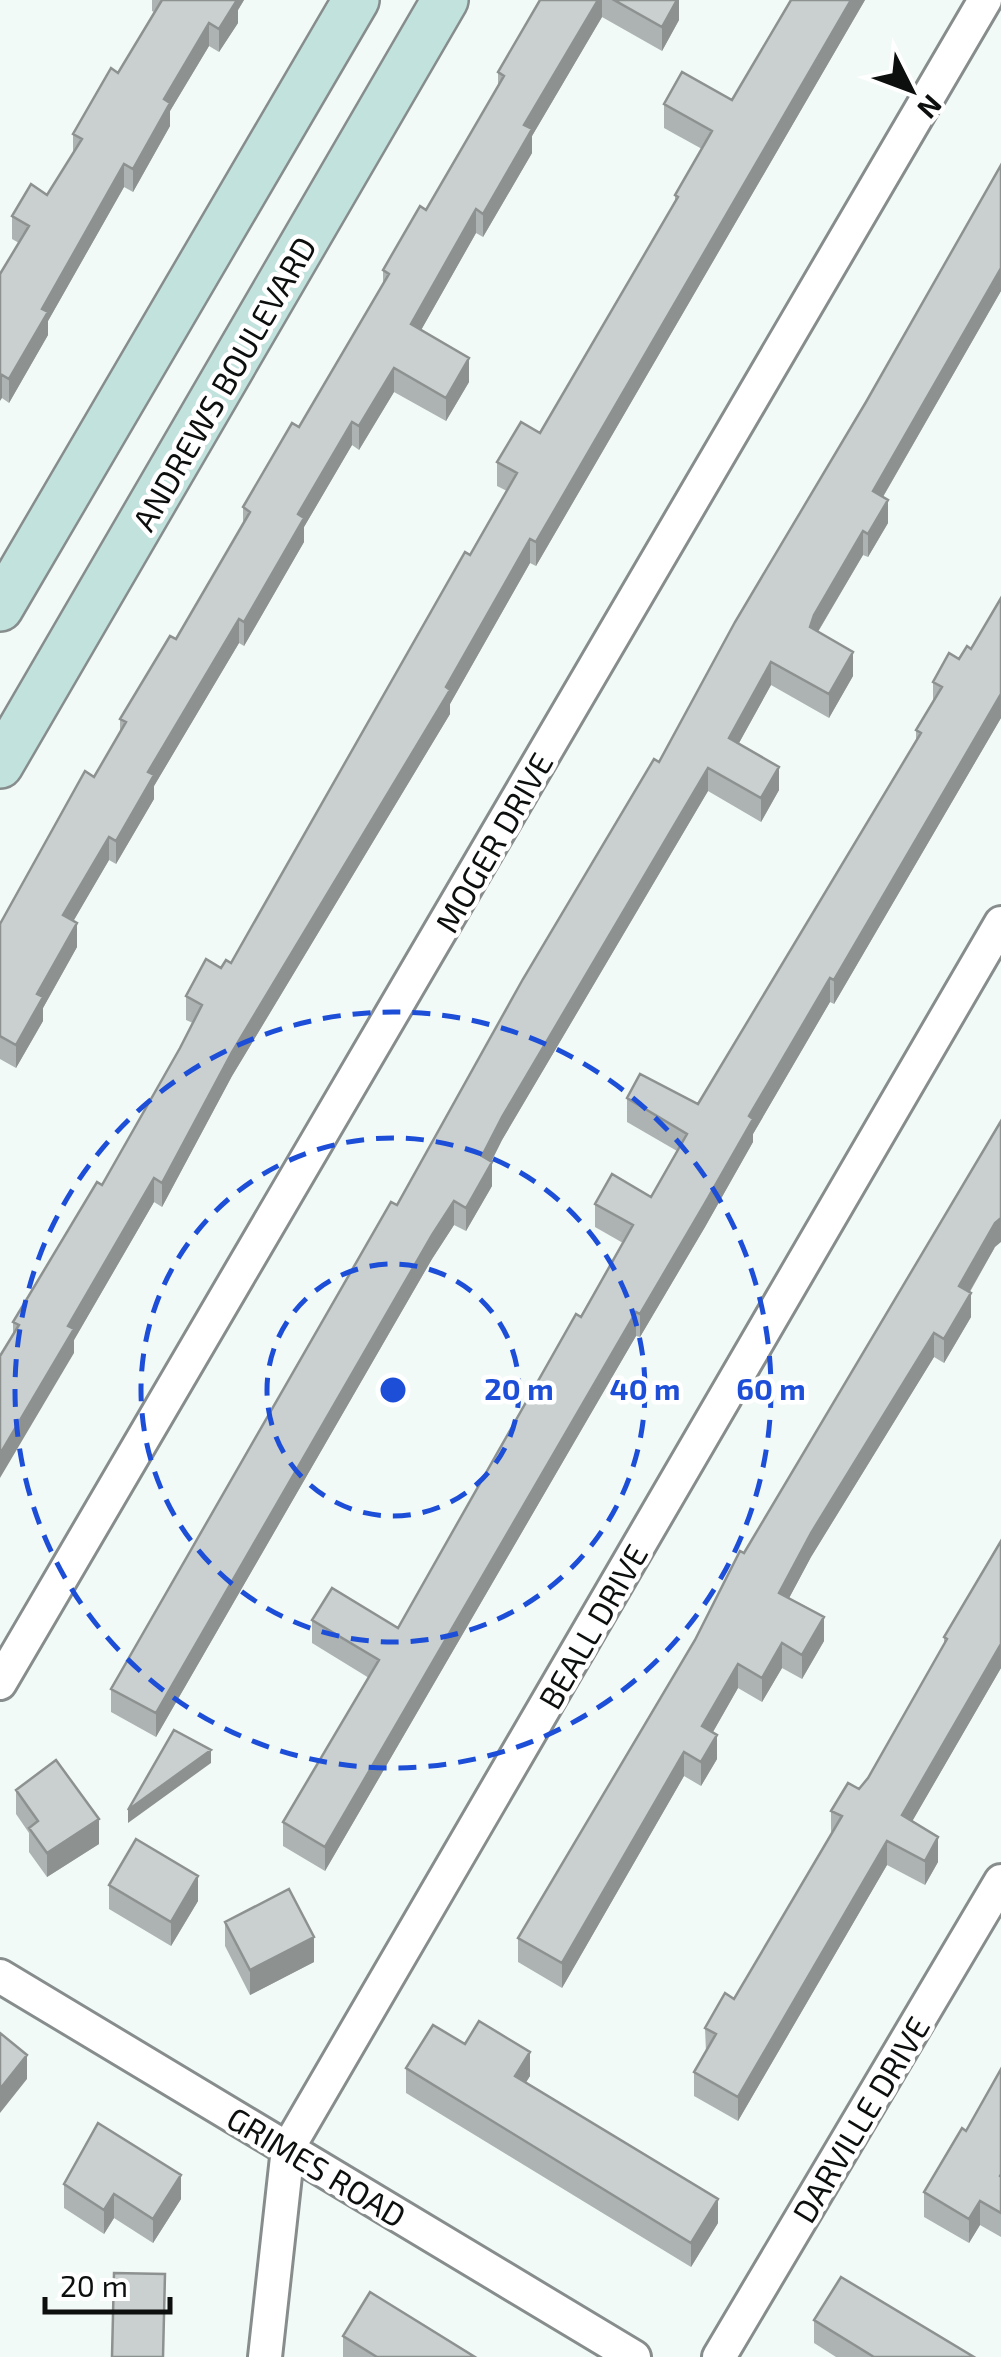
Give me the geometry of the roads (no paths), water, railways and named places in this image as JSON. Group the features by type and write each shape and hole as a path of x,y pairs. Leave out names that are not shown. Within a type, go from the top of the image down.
{"street":[{"path":"0,608 356,0"},
{"name":"ANDREWS BOULEVARD","path":"0,766 445,0"},
{"name":"MOGER DRIVE","path":"0,1684 985,0"},
{"name":"BEALL DRIVE","path":"266,2357 288,2148 1001,923"},
{"name":"DARVILLE DRIVE","path":"719,2357 1001,1881"},
{"name":"GRIMES ROAD","path":"0,1976 634,2357"}]}
